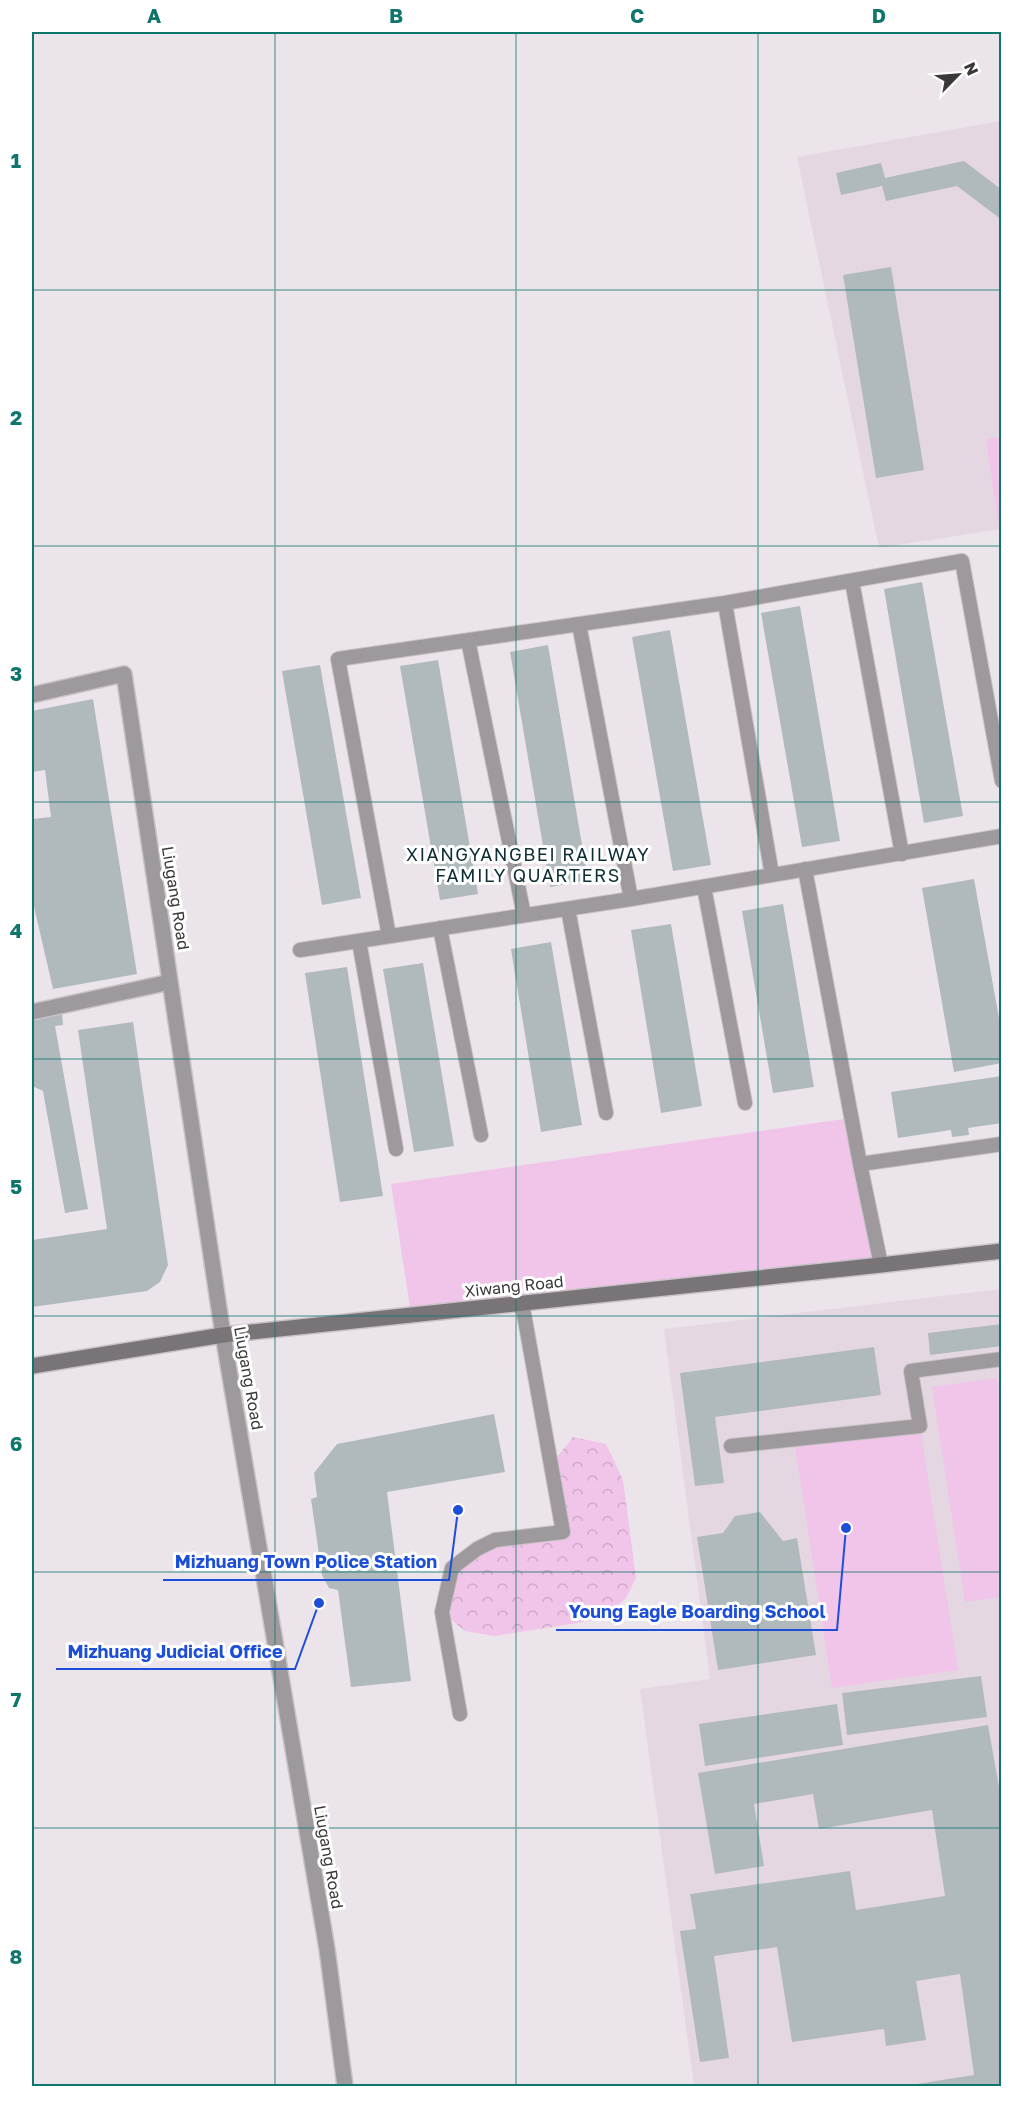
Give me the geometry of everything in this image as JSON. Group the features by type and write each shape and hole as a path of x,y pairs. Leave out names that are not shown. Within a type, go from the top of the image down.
{"street":[{"name":"Liugang Road","path":"32,695 124,674 223,1335 327,1949 345,2086"},
{"path":"32,1012 170,982"},
{"name":"Xiwang Road","path":"32,1366 223,1335 1002,1251"}],"lane":[{"path":"389,936 338,659 725,603 962,561 1002,782"},
{"path":"852,581 902,854"},
{"path":"725,603 772,875"},
{"path":"579,624 632,899"},
{"path":"468,640 524,915"},
{"path":"300,950 632,899 1002,836"},
{"path":"805,869 881,1265"},
{"path":"704,886 745,1103"},
{"path":"568,909 606,1113"},
{"path":"440,928 481,1135"},
{"path":"358,941 396,1149"},
{"path":"860,1164 1002,1144"},
{"path":"460,1714 442,1612 452,1568 477,1549 495,1540 563,1532 522,1303"},
{"path":"731,1446 920,1426 911,1371 1002,1359"}],"shaded area":[{"path":"1001,121 1001,529 879,548 797,157"},
{"path":"1001,1289 1001,2086 694,2086 640,1689 710,1679 664,1329"}],"green space":[{"path":"1001,437 1002,521 998,521 986,439"},
{"path":"851,1118 881,1265 411,1314 391,1184"},
{"path":"997,1378 1002,1406 1001,1597 965,1602 932,1387"},
{"path":"920,1426 958,1670 832,1688 794,1439"},
{"path":"573,1437 606,1444 623,1480 636,1578 626,1598 603,1619 494,1636 465,1631 442,1612 452,1568 477,1549 563,1532 551,1465"}],"building":[{"path":"964,161 1002,190 1002,220 957,186 886,201 882,186 841,195 836,173 881,163 885,178"},
{"path":"891,267 924,470 876,478 843,275"},
{"path":"922,582 963,816 924,823 884,589"},
{"path":"800,606 840,841 802,847 761,613"},
{"path":"670,630 711,865 673,871 632,637"},
{"path":"548,645 588,880 550,887 510,652"},
{"path":"438,660 478,894 440,900 400,666"},
{"path":"320,665 361,898 322,905 282,671"},
{"path":"93,699 137,974 53,989 32,898 32,819 51,817 45,770 32,772 32,711"},
{"path":"974,879 1002,1035 1002,1063 954,1072 922,888"},
{"path":"783,904 814,1087 773,1093 742,911"},
{"path":"671,924 702,1106 661,1113 631,930"},
{"path":"551,942 582,1125 541,1132 511,949"},
{"path":"423,963 454,1146 414,1152 383,969"},
{"path":"347,967 383,1196 340,1202 305,973"},
{"path":"62,1014 63,1025 55,1026 88,1209 65,1213 43,1091 32,1086 32,1020"},
{"path":"133,1022 168,1265 160,1282 147,1291 32,1307 32,1240 107,1229 78,1030"},
{"path":"1002,1076 1002,1123 968,1128 969,1135 952,1137 951,1130 898,1138 891,1092"},
{"path":"1002,1324 1002,1346 930,1355 928,1333"},
{"path":"874,1347 881,1395 715,1417 724,1483 695,1486 680,1373"},
{"path":"494,1414 505,1472 387,1492 411,1681 351,1687 338,1590 329,1588 322,1575 311,1499 317,1497 314,1473 337,1444"},
{"path":"760,1512 783,1541 797,1538 816,1655 718,1670 697,1537 723,1533 735,1516"},
{"path":"981,1676 987,1717 847,1735 842,1693"},
{"path":"837,1704 843,1745 705,1766 699,1724"},
{"path":"988,1725 1002,1804 1002,2086 904,2086 974,2075 960,1974 916,1981 926,2040 886,2046 884,2029 792,2042 777,1947 714,1956 729,2058 700,2062 680,1931 696,1929 690,1894 850,1871 856,1910 945,1896 932,1810 819,1829 813,1794 754,1804 764,1866 715,1874 698,1773"}],"place":[{"name":"Mizhuang Town Police Station","path":"458,1510"},
{"name":"Young Eagle Boarding School","path":"846,1528"},
{"name":"Mizhuang Judicial Office","path":"319,1603"}],"district":[{"name":"XIANGYANGBEI RAILWAY FAMILY QUARTERS","path":"528,864"}]}
